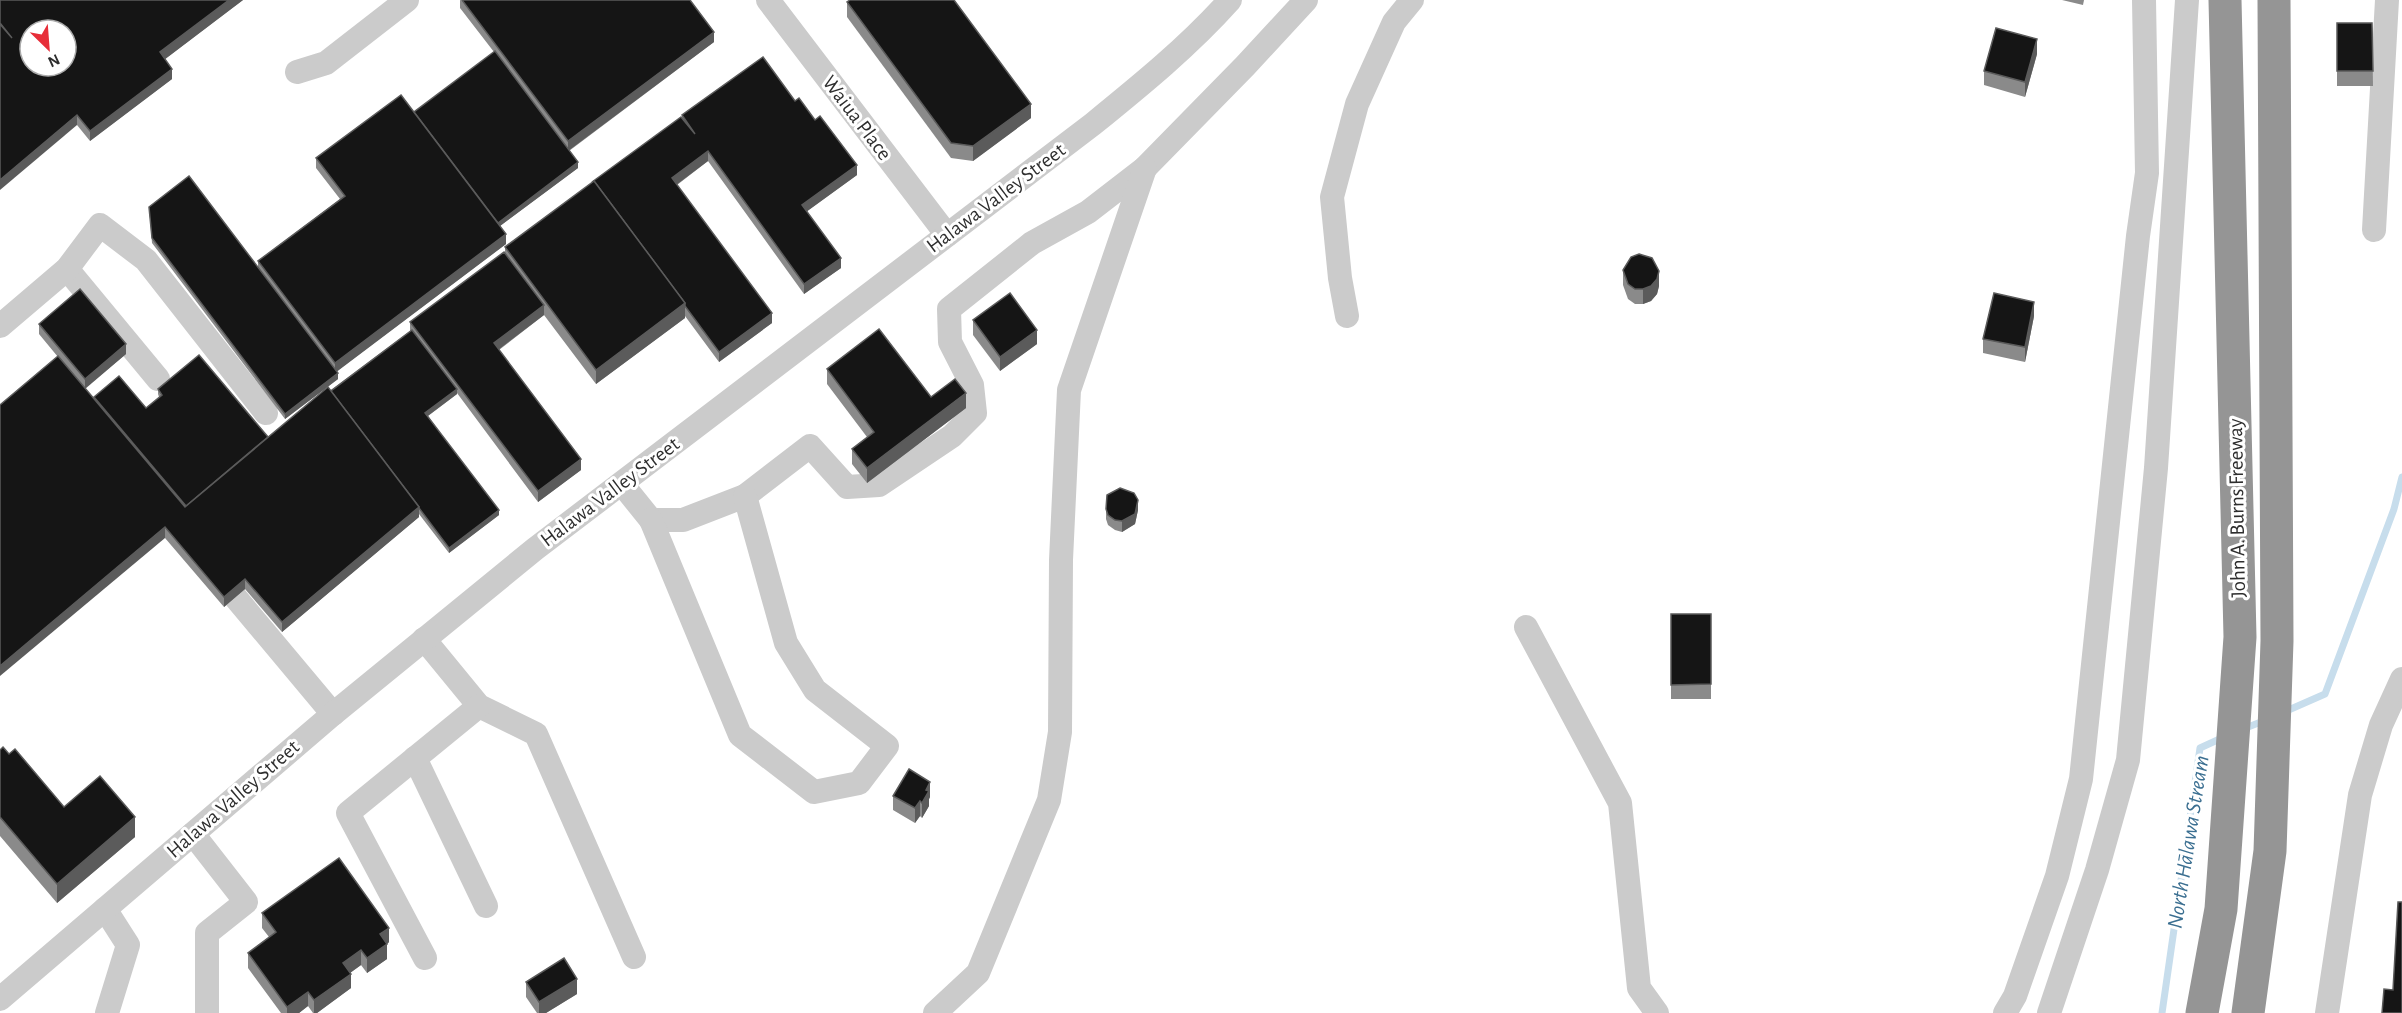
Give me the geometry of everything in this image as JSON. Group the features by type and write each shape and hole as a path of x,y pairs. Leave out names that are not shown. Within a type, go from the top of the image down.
{"highway":[{"name":"John A. Burns Freeway","path":"2202,1013 2221,909 2240,637 2225,0"},
{"name":"John A. Burns Freeway","path":"2248,1013 2270,851 2277,641 2274,0"}],"street":[{"path":"297,72 326,63 407,0"},
{"name":"Waiua Place","path":"768,0 947,235"},
{"name":"Halawa Valley Street","path":"0,999 424,639 535,549 1129,95 1203,29 1230,0"},
{"path":"651,520 683,520 745,496 810,446 847,486 879,485 952,436 975,413 972,385 950,342 949,309 1032,243 1088,212 1145,168 1306,0"},
{"path":"1347,316 1340,278 1332,197 1357,104 1394,22 1412,0"},
{"path":"2005,1013 2015,996 2057,876 2081,779 2138,236 2147,173 2144,0"},
{"path":"2049,1013 2097,870 2128,760 2156,468 2187,0"},
{"path":"2374,230 2386,0"},
{"path":"935,1013 978,973 1049,800 1060,732 1061,560 1069,390 1145,168"},
{"path":"0,326 67,269 100,225 146,261 266,413"},
{"path":"67,269 158,379"},
{"path":"621,484 651,520 740,735 814,792 859,783 886,746 815,690 786,643 745,496"},
{"path":"218,566 333,714"},
{"path":"1526,627 1620,803 1639,988 1657,1013"},
{"path":"424,639 480,706 536,734 634,957"},
{"path":"2327,1013 2360,795 2381,725 2402,679"},
{"path":"425,958 348,813 480,706"},
{"path":"415,758 486,906"},
{"path":"193,834 246,902 207,933 207,1013"},
{"path":"105,909 128,945 107,1013"}],"building":[{"path":"0,0 229,0 160,52 172,69 90,131 77,115 0,180 0,24 12,38 0,23"},
{"path":"462,0 690,0 714,32 568,141"},
{"path":"850,0 954,0 1031,104 973,146 951,143 847,2"},
{"path":"2337,23 2372,23 2373,71 2337,71"},
{"path":"1996,28 2037,39 2025,82 1984,71"},
{"path":"495,51 578,162 498,223 414,112"},
{"path":"763,57 795,101 799,98 815,120 820,116 857,165 802,205 841,258 804,284 708,151 672,178 772,313 719,352 594,181 592,182 681,117 695,134 682,115"},
{"path":"401,95 506,234 335,363 258,261 345,196 316,158"},
{"path":"189,176 338,373 285,414 152,238 149,207"},
{"path":"594,181 685,303 596,370 505,247"},
{"path":"504,252 544,305 494,343 581,459 538,491 410,322"},
{"path":"1639,254 1652,258 1659,271 1657,279 1651,286 1635,289 1628,284 1623,270 1631,257"},
{"path":"80,289 126,344 85,379 39,324"},
{"path":"1010,293 1037,330 1000,357 973,320"},
{"path":"1994,293 2034,302 2025,347 1983,339"},
{"path":"879,329 931,397 955,379 966,393 867,468 852,449 874,432 827,369"},
{"path":"412,330 457,389 425,413 499,510 449,548 331,391"},
{"path":"199,355 268,437 186,506 94,397 119,376 146,408 162,395 158,389"},
{"path":"58,356 185,507 328,387 419,507 282,622 245,579 224,597 165,527 0,666 0,405"},
{"path":"1120,488 1134,493 1138,500 1135,514 1122,521 1115,520 1108,515 1106,509 1107,495"},
{"path":"1671,614 1711,614 1711,684 1671,685"},
{"path":"3,747 9,754 15,749 64,807 100,776 135,817 57,884 0,817 0,750"},
{"path":"909,769 930,782 926,790 929,791 922,803 920,801 915,808 893,796"},
{"path":"339,858 389,928 380,934 387,944 367,958 361,950 343,963 351,974 314,1000 308,992 287,1007 248,953 276,932 262,913"},
{"path":"2398,902 2402,902 2402,1013 2382,1013 2384,989 2393,990"},
{"path":"564,958 577,979 539,1002 526,982"}],"waterway":[{"name":"North Hālawa Stream","path":"2284,712 2325,694 2394,509 2402,477"},
{"name":"North Hālawa Stream","path":"2243,729 2266,720"},
{"name":"North Hālawa Stream","path":"2162,1013 2200,748 2224,737"}]}
